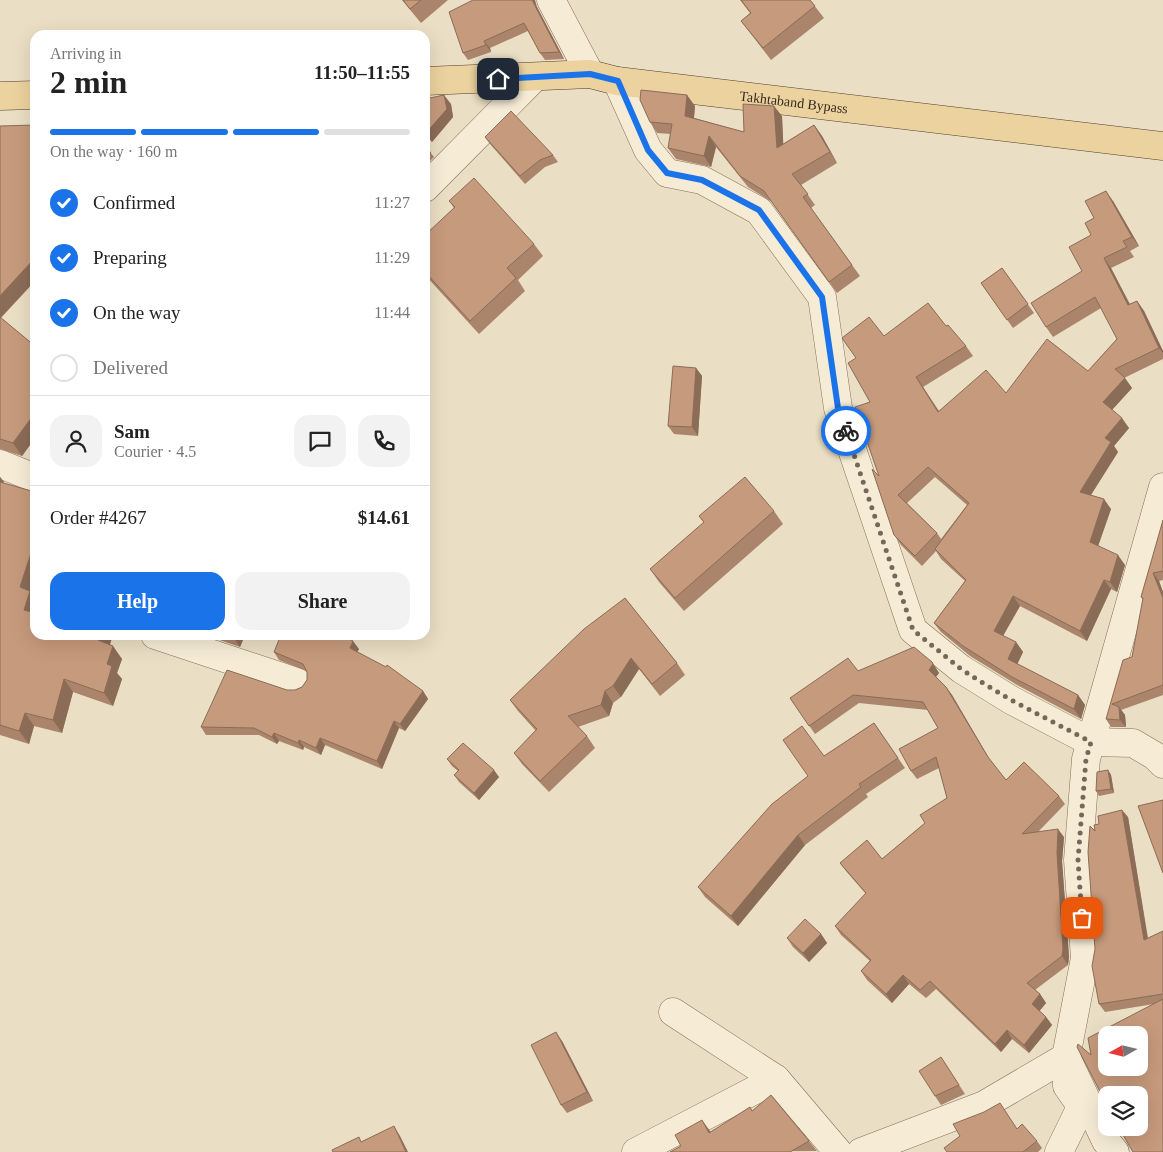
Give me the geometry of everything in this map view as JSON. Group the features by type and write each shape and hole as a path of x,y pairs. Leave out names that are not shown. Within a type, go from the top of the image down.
{"main road":[{"name":"Takhtaband Bypass","path":"430,81 590,74 618,81 1163,146"},
{"path":"0,96 30,94"}],"street":[{"path":"551,0 590,74"},
{"path":"430,183 535,77"},
{"path":"618,81 648,150 667,173 702,180 759,210 822,297 838,408 913,630 961,669 1011,700 1091,742 1133,743 1163,764"},
{"path":"0,464 30,476"},
{"path":"1059,1152 1080,1111 1079,1103 1067,1086 1066,1057 1085,958 1078,860 1086,759 1163,487"},
{"path":"171,640 297,682"},
{"path":"673,1012 776,1079 838,1152"},
{"path":"861,1152 984,1105 1066,1057"},
{"path":"1066,1057 1106,1141 1115,1152"},
{"path":"636,1152 776,1079"}],"building":[{"path":"403,0 421,0 410,9"},
{"path":"473,0 532,0 559,52 540,53 524,23 484,41 486,45 463,53 449,12"},
{"path":"741,0 810,0 815,6 763,48 741,21 751,13"},
{"path":"641,90 687,95 685,116 744,132 743,104 774,106 777,148 814,125 830,152 792,174 808,194 803,197 852,265 829,282 764,191 740,176 709,136 704,156 668,148 672,124 650,122 640,100"},
{"path":"444,95 447,109 430,128 430,98"},
{"path":"511,111 553,155 540,160 520,176 485,137"},
{"path":"30,125 30,263 0,296 0,126"},
{"path":"474,178 534,244 507,268 516,278 470,321 430,277 430,230 455,207 449,201"},
{"path":"1106,191 1132,237 1123,241 1127,247 1104,258 1128,305 1137,301 1159,348 1115,369 1125,378 1103,402 1122,418 1105,438 1111,442 1080,492 1104,499 1090,542 1118,555 1110,582 1104,580 1080,631 1013,596 994,631 1016,642 1008,659 1078,695 1074,709 1012,677 963,646 934,623 966,580 935,549 969,503 928,467 898,495 937,533 915,556 894,535 872,469 879,476 855,407 870,402 848,363 856,358 842,338 869,317 884,336 928,303 946,326 948,325 966,346 916,377 938,412 986,370 1006,393 1047,339 1088,371 1117,339 1095,297 1046,327 1031,303 1082,271 1069,247 1091,235 1085,223 1094,218 1085,201"},
{"path":"1002,268 1028,304 1007,320 981,283"},
{"path":"0,317 30,342 30,420 13,443 0,439"},
{"path":"673,366 696,368 692,427 668,426"},
{"path":"745,477 774,511 675,598 650,569 704,522 699,516"},
{"path":"0,482 30,491 30,556 20,587 30,591 24,610 30,612 30,640 98,640 113,646 107,664 112,666 104,693 64,679 53,720 25,713 19,731 0,725"},
{"path":"1163,520 1163,571 1153,573 1163,598 1163,685 1112,704 1119,707 1120,720 1106,719 1123,660 1132,657 1143,598 1141,597"},
{"path":"625,598 677,663 652,684 631,658 613,686 605,691 601,705 568,716 587,736 540,781 514,753 537,729 510,700 584,629"},
{"path":"279,640 351,640 353,641 350,648 386,667 387,665 423,691 400,724 394,721 377,761 320,738 316,748 299,740 298,743 274,733 272,737 254,728 201,727 227,670 287,690 295,690 302,687 307,680 307,672 303,664 274,652"},
{"path":"914,647 932,662 933,664 929,670 946,687 988,757 1006,780 1024,762 1059,796 1022,834 1058,829 1057,853 1063,949 1062,956 1027,983 1040,994 1032,1004 1046,1017 1024,1045 1007,1030 995,1044 930,981 920,990 903,975 886,994 861,971 871,960 835,926 866,893 840,863 867,840 882,859 925,823 920,815 947,798 936,757 911,771 899,749 938,728 923,702 853,695 809,726 790,698 848,658 858,671"},
{"path":"874,723 898,758 859,784 861,787 798,835 731,916 698,887 772,804 808,776 783,740 802,726 824,756"},
{"path":"463,743 494,770 474,793 454,775 459,770 447,759"},
{"path":"1108,770 1111,789 1096,791 1097,772"},
{"path":"1163,800 1163,873 1138,806"},
{"path":"1122,810 1144,940 1163,931 1163,994 1099,1004 1092,966 1095,949 1088,852 1090,826 1095,831 1094,825 1099,824 1098,816"},
{"path":"805,919 821,934 803,953 787,938"},
{"path":"1163,999 1163,1152 1133,1152 1124,1136 1148,1136 1148,1086 1098,1086 1098,1088 1077,1047 1078,1044 1091,1055 1088,1038 1098,1033 1098,1076 1148,1076 1148,1026 1111,1026"},
{"path":"556,1032 587,1092 561,1105 531,1045"},
{"path":"941,1057 959,1085 935,1096 919,1071"},
{"path":"771,1095 809,1141 790,1152 670,1152 681,1146 675,1135 702,1120 709,1133 750,1107 752,1111"},
{"path":"1000,1103 1017,1129 1022,1124 1037,1141 1023,1152 947,1152 944,1148 960,1136 953,1124 984,1112"},
{"path":"394,1126 406,1152 333,1152 332,1150 359,1137 361,1142"}],"way so far":[{"path":"846,431 913,630 961,669 978,680 1011,700 1091,742 1086,759 1078,860 1082,918"}],"route":[{"path":"498,79 590,74 618,81 648,150 667,173 702,180 759,210 822,297 838,408 846,431"}]}
